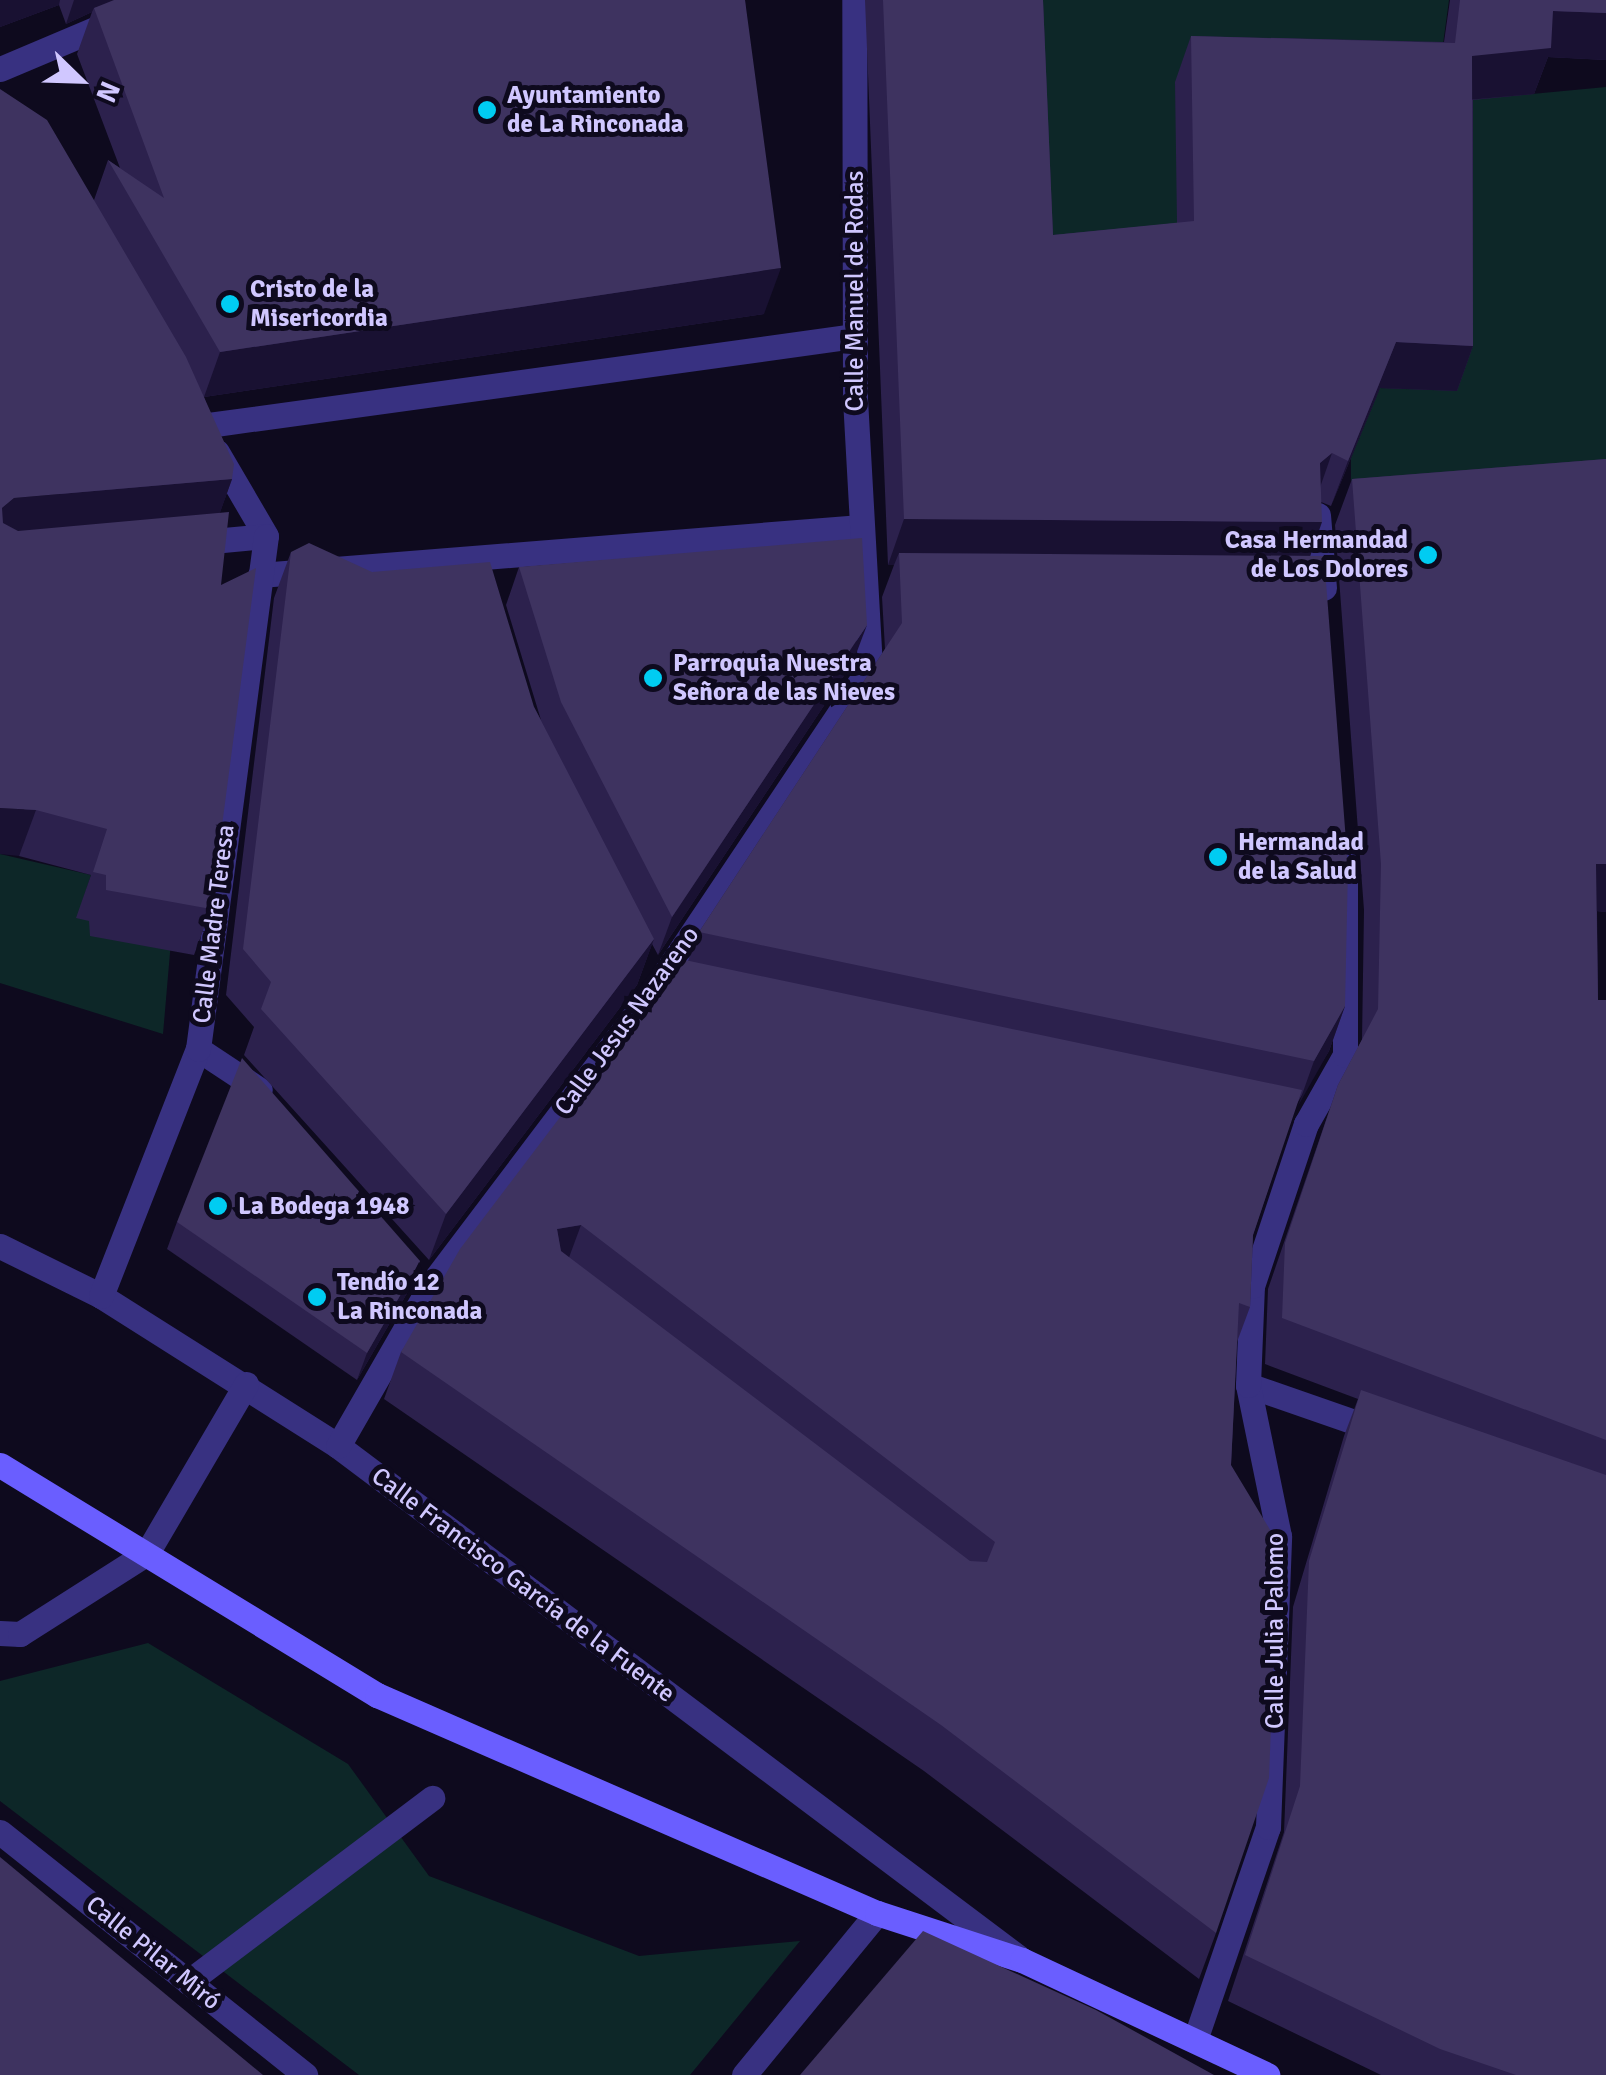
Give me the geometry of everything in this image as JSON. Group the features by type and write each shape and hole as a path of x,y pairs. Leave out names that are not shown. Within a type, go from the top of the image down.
{"main road":[{"name":"Calle Francisco García de la Fuente","path":"0,1466 378,1695 877,1913 1022,1960 1196,2038 1267,2075"}],"street":[{"path":"0,69 162,0"},
{"name":"Calle Manuel de Rodas","path":"854,0 860,526 876,581"},
{"path":"201,426 855,336"},
{"path":"171,545 266,536 182,392"},
{"path":"1318,514 1314,584 1327,622"},
{"path":"260,575 860,526"},
{"name":"Calle Madre Teresa","path":"101,1296 198,1050 266,536"},
{"path":"482,556 486,590"},
{"name":"Calle Jesus Nazareno","path":"338,1446 430,1286 656,986 870,667 876,581"},
{"name":"Calle Julia Palomo","path":"1196,2038 1268,1828 1279,1536 1248,1385 1252,1286 1306,1124 1345,1055 1342,834"},
{"path":"640,952 656,986 694,995"},
{"path":"198,1050 245,1074 282,1116"},
{"path":"1268,1116 1306,1124"},
{"name":"Calle Francisco García de la Fuente","path":"0,1246 101,1296 246,1384 338,1446 1022,1960"},
{"path":"405,1258 430,1286"},
{"path":"0,1633 20,1634 146,1552 246,1384"},
{"path":"1248,1385 1399,1437"},
{"path":"188,1982 432,1798"},
{"name":"Calle Pilar Miró","path":"0,1832 305,2075"},
{"path":"744,2075 877,1913"}],"green space":[{"path":"1024,0 1449,0 1437,88 1179,450 1036,274"},
{"path":"1606,87 1606,500 1351,523 1351,458 1380,388 1457,390 1436,103"},
{"path":"0,854 91,875 77,918 173,918 163,1034 0,983"},
{"path":"148,1643 348,1764 429,1876 639,1956 800,1941 690,2075 359,2075 0,1801 0,1681"}],"building":[{"path":"114,0 745,0 781,268 220,352 108,160 164,198 94,8"},
{"path":"883,0 1043,0 1053,235 1194,221 1191,36 1455,43 1460,0 1606,0 1606,13 1553,11 1551,48 1472,56 1473,346 1396,342 1348,461 1332,453 1320,463 1322,522 904,519"},
{"path":"0,89 47,120 186,357 234,464 232,479 14,498 2,508 3,523 18,531 229,512 221,585 256,568 211,909 106,890 106,875 93,872 107,829 36,810 0,808"},
{"path":"1606,459 1606,864 1596,864 1598,1000 1606,1000 1606,1440 1282,1318 1285,1243 1338,1085 1378,1009 1381,864 1352,479"},
{"name":"Parroquia Nuestra Señora de las Nieves","path":"862,538 867,625 672,917 561,702 519,567"},
{"path":"309,543 372,572 490,562 534,707 654,939 446,1214 261,1009 271,982 243,949 291,552"},
{"path":"899,553 1324,556 1348,867 1345,1006 1314,1061 699,932 902,623"},
{"path":"680,959 1302,1090 1253,1235 1250,1307 1239,1303 1231,1465 1278,1543 1269,1778 1216,1933 941,1725 401,1352 460,1249","holes":["581,1225 995,1542 987,1562 970,1561 561,1251 557,1229"]},
{"path":"242,1058 420,1261 367,1353 177,1222"},
{"path":"1361,1390 1606,1475 1606,2075 1516,2075 1440,2049 1245,1955 1300,1786 1309,1561"},
{"path":"0,1857 263,2075 0,2075"},
{"path":"923,1931 1096,2010 1214,2075 800,2075"}],"place":[{"name":"Ayuntamiento de La Rinconada","path":"487,110"},
{"name":"Cristo de la Misericordia","path":"230,304"},
{"name":"Casa Hermandad de Los Dolores","path":"1428,555"},
{"name":"Parroquia Nuestra Señora de las Nieves","path":"653,678"},
{"name":"Hermandad de la Salud","path":"1218,857"},
{"name":"La Bodega 1948","path":"218,1206"},
{"name":"Tendío 12 La Rinconada","path":"317,1297"}]}
